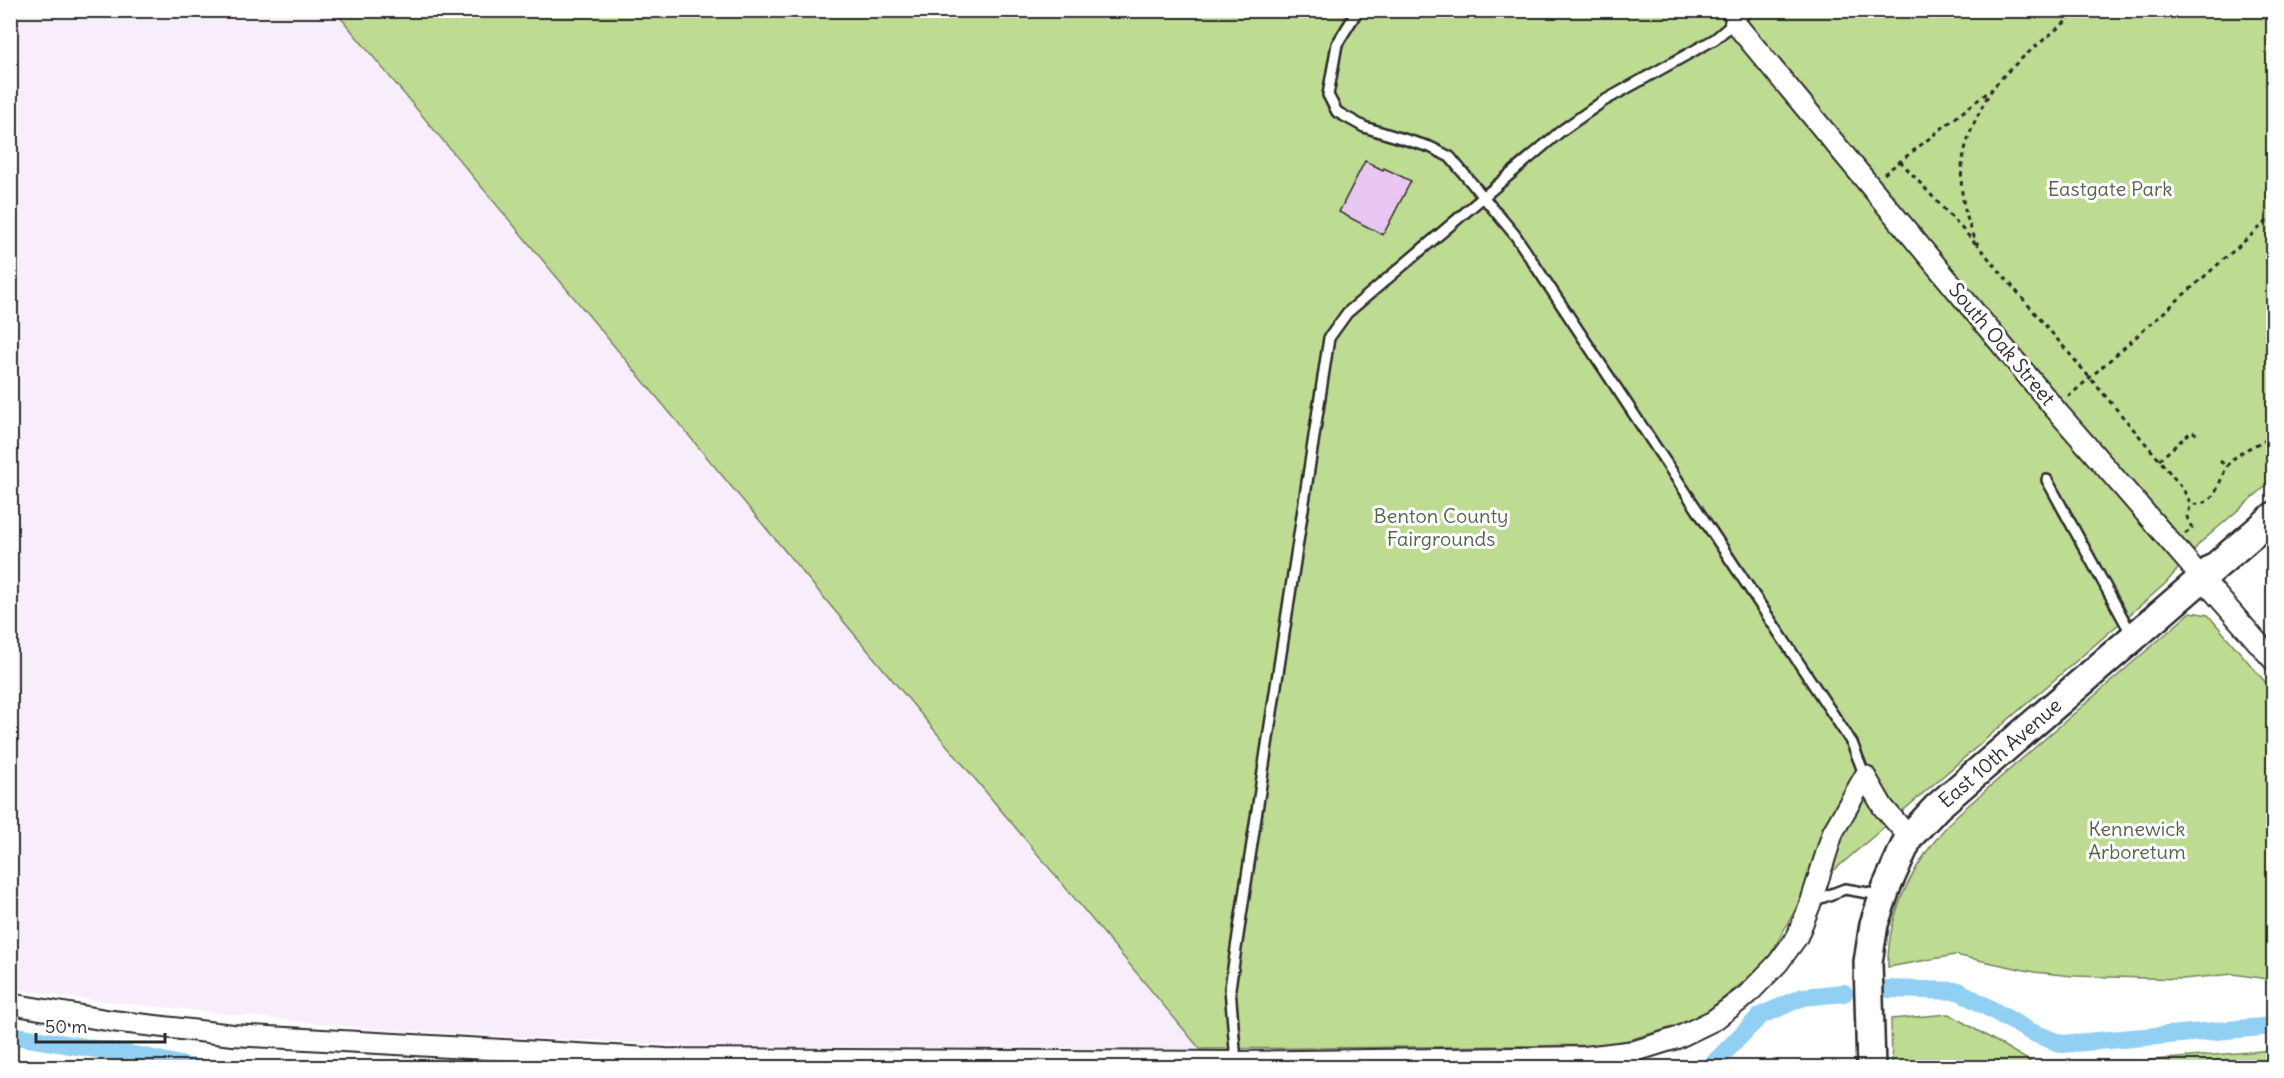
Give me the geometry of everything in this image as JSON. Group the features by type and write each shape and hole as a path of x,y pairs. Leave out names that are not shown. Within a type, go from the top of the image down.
{"street":[{"name":"South Oak Street","path":"1736,15 1871,186 2055,409 2201,579 2271,654"},
{"name":"East 10th Avenue","path":"1871,1068 1868,962 1874,924 1910,837 1937,807 2274,516"},
{"path":"1865,776 1882,807 1910,837"},
{"path":"10,1004 112,1020 233,1035 666,1059 1236,1062 1585,1057 1635,1051 1677,1038 1714,1020 1747,995 1778,963 1797,937 1811,902 1833,832 1865,776"}],"lane":[{"path":"1358,10 1337,44 1328,95 1337,112 1364,127 1430,147 1450,157 1484,196 1515,235 1852,743 1865,776"},
{"path":"1236,1062 1230,987 1329,338 1347,313 1561,131 1602,102 1715,39 1736,15"},
{"path":"2047,480 2133,638"},
{"path":"1811,902 1845,889 1884,896"}],"path":[{"path":"1871,186 1993,88 2079,10"},
{"path":"1979,247 1971,232 1965,210 1961,164 1968,137 1993,88"},
{"path":"2268,127 2274,133"},
{"path":"1900,161 1979,247 2183,489 2191,504 2187,517 2192,528 2172,545"},
{"path":"2055,409 2274,215"},
{"path":"2159,460 2192,430 2199,436"},
{"path":"2191,504 2199,505 2216,492 2227,467 2238,455 2274,437"},
{"path":"2220,460 2227,467"}],"shaded area":[{"path":"10,11 335,11 1200,1049 695,1046 380,1030 64,997 11,988"}],"green space":[{"name":"Benton County Fairgrounds","path":"335,11 2273,11 2273,480 2200,543 2165,584 1801,899 1765,965 1694,1021 1611,1045 1200,1049"},
{"name":"Kennewick Arboretum","path":"2191,612 2208,615 2273,691 2273,980 2233,974 2183,979 2073,976 2034,972 1955,955 1888,967 1893,925 1907,885 1942,832 1956,816"},
{"path":"1949,1014 2040,1067 1892,1067 1891,1019"},
{"path":"2273,1050 2273,1067 2070,1067"}],"building":[{"path":"1365,161 1411,181 1383,235 1339,212"}],"waterway":[{"path":"1888,989 1959,991 2031,1032 2062,1044 2274,1026"},
{"path":"1709,1068 1760,1016 1803,997 1844,993"},
{"path":"10,1035 145,1057 194,1068"}],"park label":[{"name":"Eastgate Park","path":"2110,189"}]}
